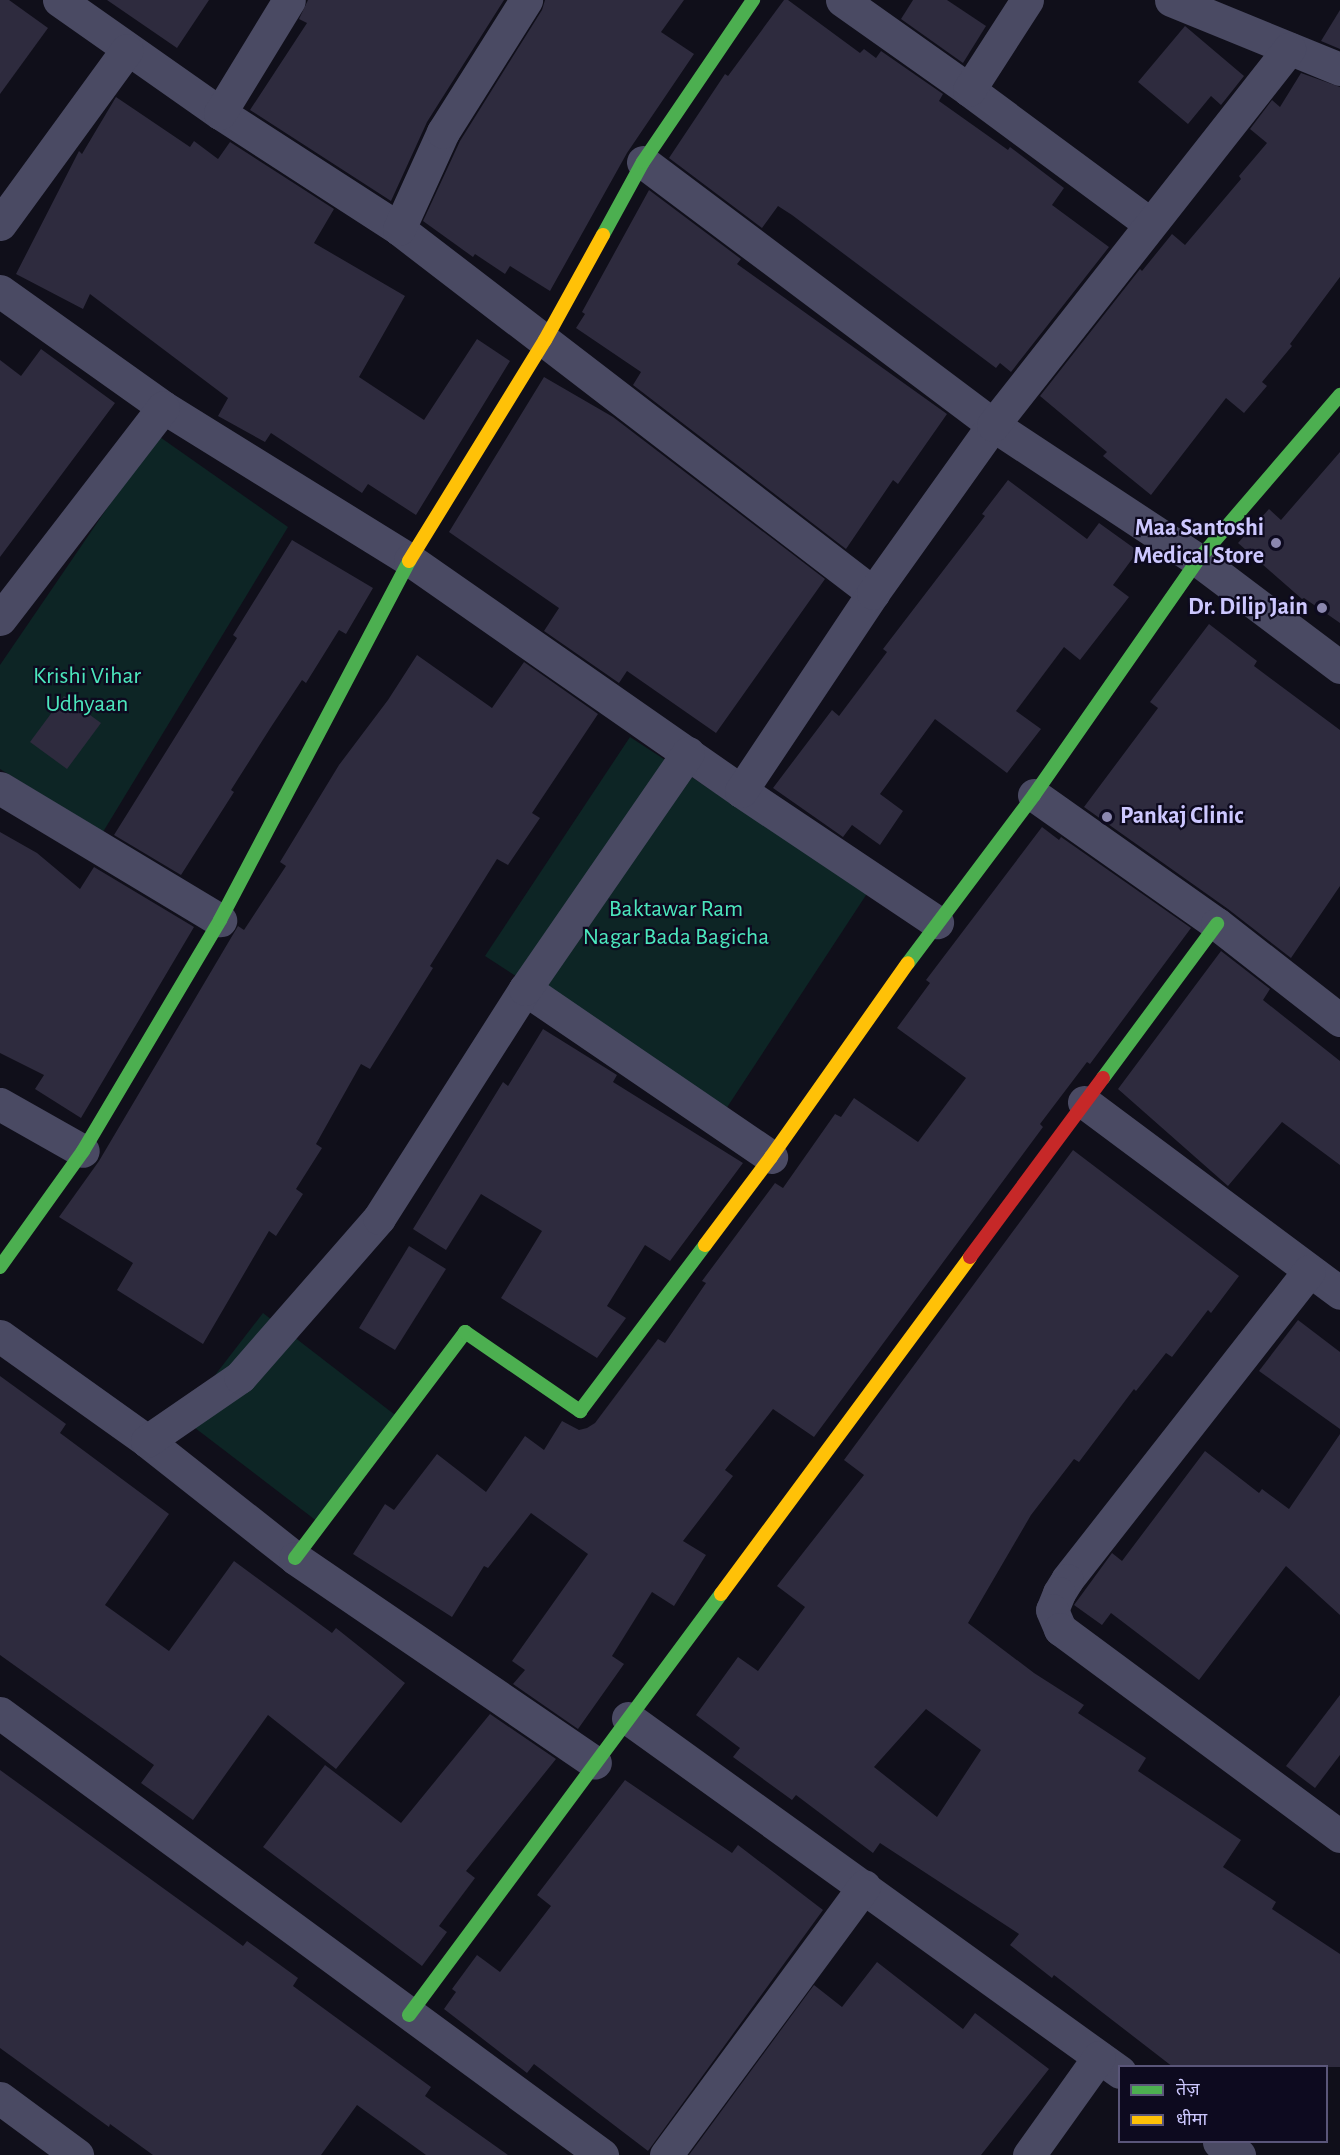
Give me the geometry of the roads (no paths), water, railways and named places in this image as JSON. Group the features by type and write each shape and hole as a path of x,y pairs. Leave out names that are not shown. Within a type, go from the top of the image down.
{"street":[{"path":"59,0 127,50 220,113 399,228 873,594"},
{"path":"220,113 289,0"},
{"path":"399,228 443,132 526,0"},
{"path":"0,1267 83,1151 220,920 410,560 545,340 643,162 753,0"},
{"path":"842,0 969,90 1150,224"},
{"path":"969,90 1027,0"},
{"path":"1171,0 1340,69"},
{"path":"741,791 873,594 993,425 1289,49"},
{"path":"0,224 127,50"},
{"path":"643,162 993,425 1198,560 1340,667"},
{"path":"0,291 163,407 410,560 741,791 937,922"},
{"path":"295,1558 465,1332 580,1411 771,1156 937,922 1034,795 1198,560 1340,395"},
{"path":"0,619 163,407"},
{"path":"147,1441 240,1377 379,1218 525,989 688,753"},
{"path":"0,788 220,920"},
{"path":"1034,795 1217,924 1340,1020"},
{"path":"409,2015 1217,924"},
{"path":"525,989 771,1156"},
{"path":"1084,1102 1340,1293"},
{"path":"0,1104 83,1151"},
{"path":"1309,1270 1067,1580 1052,1610 1060,1629 1340,1836"},
{"path":"0,1336 147,1441 295,1558 596,1763"},
{"path":"0,1713 602,2155"},
{"path":"628,1718 864,1886 1109,2065 1029,2155"},
{"path":"666,2155 864,1886"},
{"path":"0,2098 61,2151"},
{"path":"1221,2143 1239,2155"}],"place":[{"name":"Maa Santoshi Medical Store","path":"1276,543"},
{"name":"Dr. Dilip Jain","path":"1322,608"},
{"name":"Pankaj Clinic","path":"1107,817"}],"park label":[{"name":"Krishi Vihar Udhyaan","path":"87,691"},
{"name":"Baktawar Ram Nagar Bada Bagicha","path":"676,924"}]}
